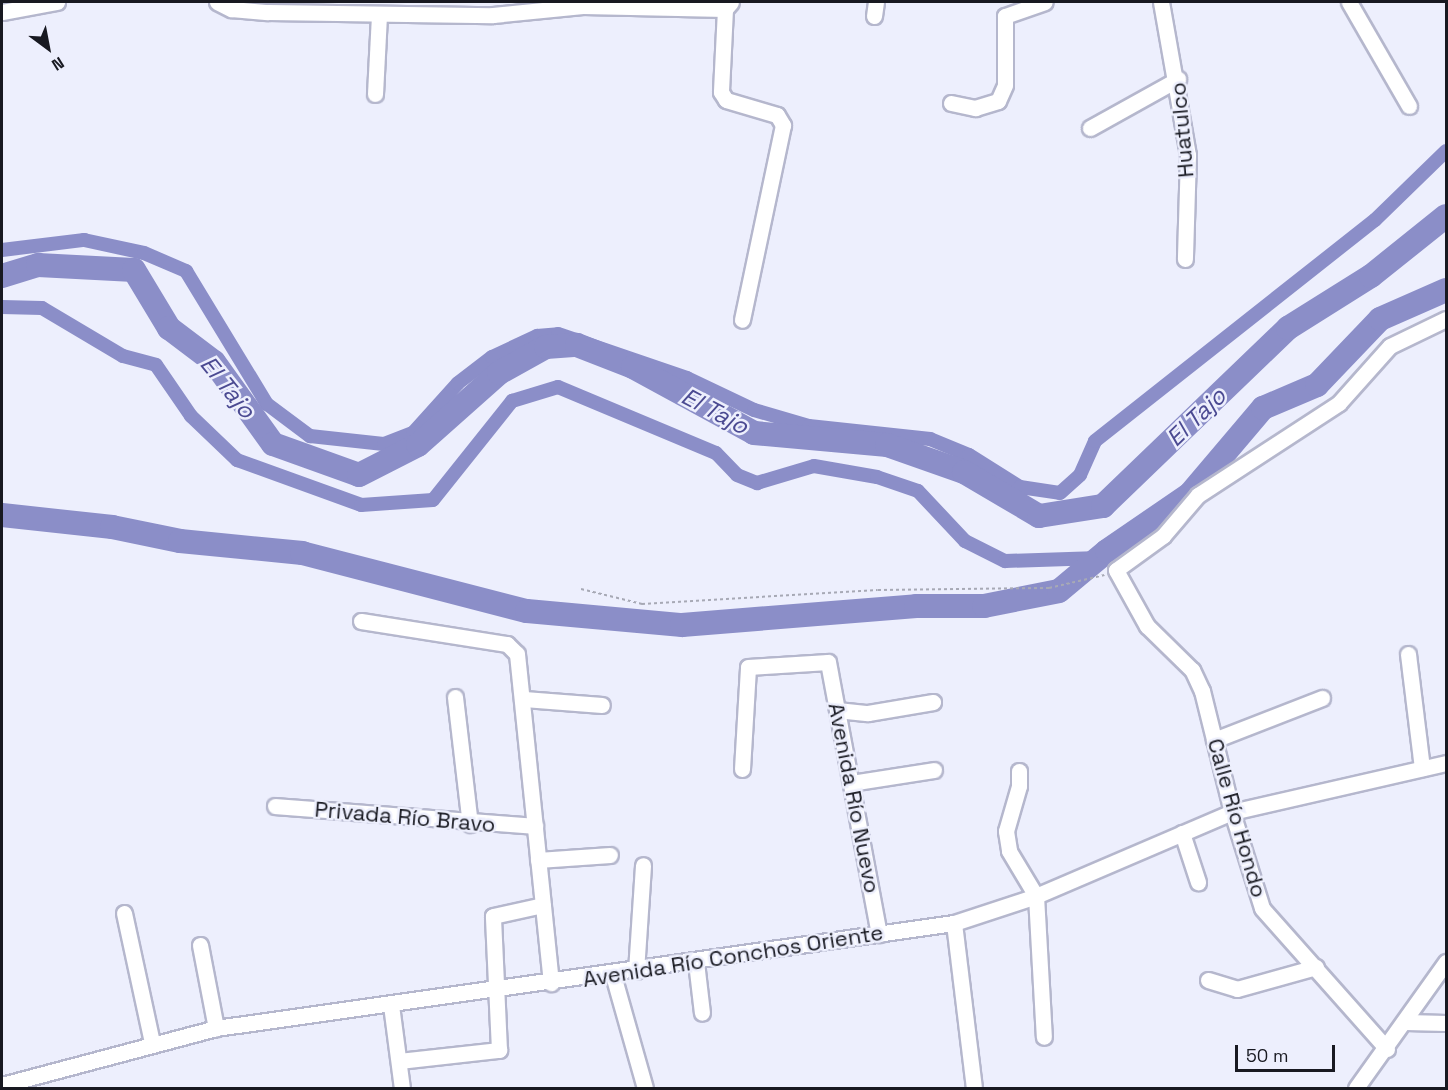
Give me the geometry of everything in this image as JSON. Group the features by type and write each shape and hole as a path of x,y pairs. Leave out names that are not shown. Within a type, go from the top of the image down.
{"street":[{"path":"2,12 57,2"},
{"path":"217,2 231,9 268,7 379,14 493,15 583,6 728,5 721,92 726,100 777,115 783,125 742,320"},
{"path":"951,103 975,108 998,101 1005,86 1005,16 1045,2"},
{"name":"Huatulco","path":"1161,2 1178,79 1188,155 1185,260"},
{"path":"1349,2 1409,106"},
{"path":"375,94 379,14"},
{"path":"1090,128 1178,79"},
{"path":"1116,570 1164,536 1198,495 1339,403 1390,346 1446,319"},
{"name":"Calle Río Hondo","path":"1116,570 1147,626 1192,670 1202,691 1232,812 1262,908 1387,1049"},
{"path":"361,621 507,644 521,666 551,983"},
{"path":"1408,654 1422,768"},
{"name":"Avenida Río Nuevo","path":"742,769 748,667 828,662 879,934"},
{"path":"455,697 470,824"},
{"path":"1214,740 1322,698"},
{"path":"524,699 602,705"},
{"path":"837,710 868,713 933,702"},
{"name":"Avenida Río Conchos Oriente","path":"2,1086 152,1042 216,1028 613,975 954,923 1036,896 1232,812 1446,763"},
{"path":"851,783 934,770"},
{"path":"1019,771 1019,786 1006,831 1009,852 1036,896 1044,1037"},
{"name":"Privada Río Bravo","path":"275,806 470,824 535,826"},
{"path":"1182,833 1198,882"},
{"path":"538,860 610,855"},
{"path":"636,971 643,865"},
{"path":"399,1061 500,1050 495,990 493,916 543,905"},
{"path":"124,913 152,1042"},
{"path":"954,923 974,1088"},
{"path":"200,945 216,1028"},
{"path":"696,962 702,1013"},
{"path":"1356,1089 1387,1049 1446,962"},
{"path":"1208,980 1237,989 1316,967"},
{"path":"613,975 645,1089"},
{"path":"390,1005 402,1089"},
{"path":"1406,1022 1446,1023"}],"path":[{"path":"581,589 642,604 765,600 878,590 1049,588 1090,581 1116,570"}],"waterway":[{"path":"2,250 84,240 144,253 186,271 267,404 310,436 384,444 413,433 458,383 492,357 537,336 558,334 687,378 754,410 809,426 930,439 969,455 1020,487 1060,493 1080,475 1095,441 1375,220 1446,151"},
{"name":"El Tajo","path":"2,276 38,265 134,270 169,328 214,362 273,444 359,475 418,445 499,373 546,347 577,345 633,367 754,433 887,445 964,472 1039,516 1103,506 1288,328 1371,276 1446,216"},
{"path":"2,515 112,527 180,541 302,553 527,611 682,625 916,606 984,606 1059,591 1107,551 1190,494 1263,408 1317,385 1380,319 1446,290"},
{"path":"2,307 42,308 123,356 156,365 191,416 237,460 361,505 433,500 512,401 558,387 716,453 737,475 757,483 814,466 877,477 918,491 965,541 1005,561 1099,558"}]}
